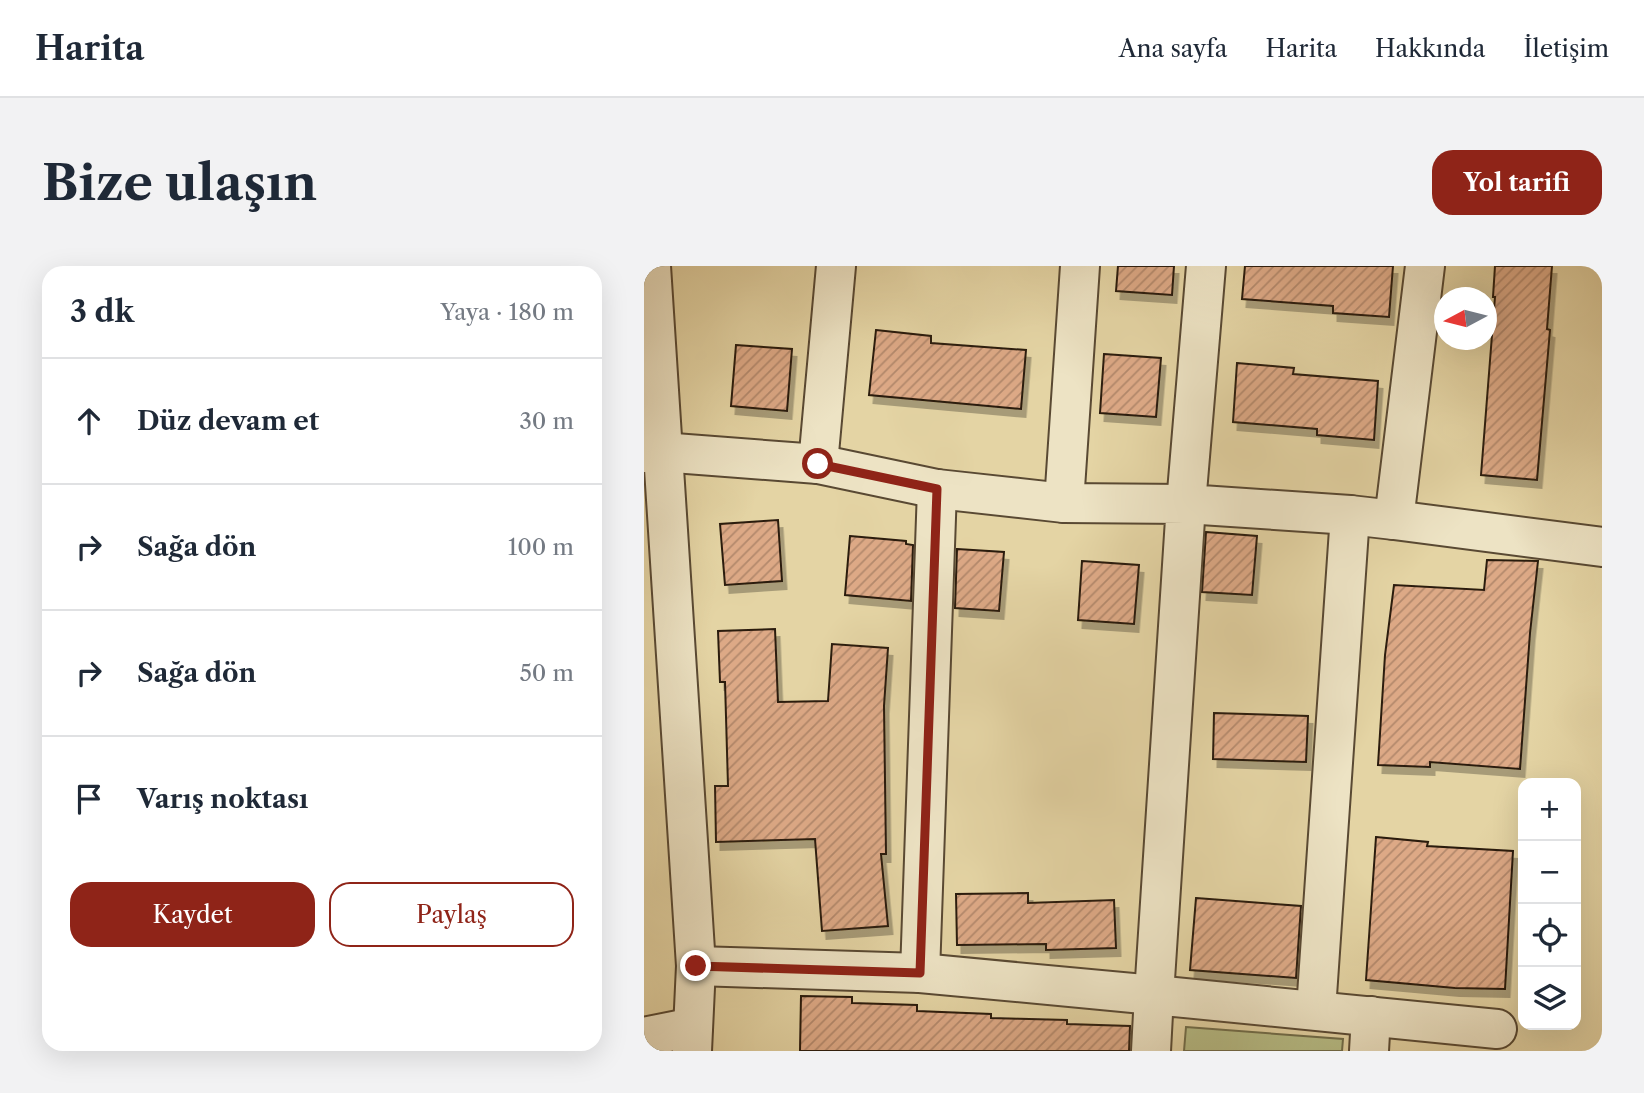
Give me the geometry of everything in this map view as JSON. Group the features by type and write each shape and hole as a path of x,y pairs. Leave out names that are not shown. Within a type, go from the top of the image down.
{"street":[{"path":"644,1037 692,1039 696,966 653,452 650,266"},
{"path":"818,464 836,266"},
{"path":"1064,503 1080,266"},
{"path":"1151,1051 1186,504 1206,266"},
{"path":"1394,520 1425,266"},
{"path":"653,452 818,464 937,489 1064,503 1186,504 1350,514 1602,547"},
{"path":"920,973 937,489"},
{"path":"1316,1010 1350,514"},
{"path":"696,966 920,973 1316,1010 1370,1033 1497,1029"}],"green space":[{"path":"1186,1027 1343,1039 1342,1051 1184,1051"}],"building":[{"path":"1118,266 1174,266 1172,295 1116,291"},
{"path":"1245,266 1393,266 1389,317 1333,313 1333,306 1242,299"},
{"path":"1495,266 1552,266 1547,329 1550,330 1537,480 1481,475 1491,350 1497,350 1497,287 1494,287"},
{"path":"876,330 931,336 931,343 1026,350 1021,409 869,395"},
{"path":"736,345 792,349 787,411 731,406"},
{"path":"1104,354 1161,358 1156,417 1100,413"},
{"path":"1237,363 1294,368 1293,374 1378,381 1374,440 1317,435 1317,429 1233,422"},
{"path":"778,520 782,581 725,585 720,524"},
{"path":"1206,532 1257,536 1252,595 1202,592"},
{"path":"850,536 906,541 906,544 913,545 911,601 845,595"},
{"path":"957,549 1004,552 999,611 955,608"},
{"path":"1487,560 1538,561 1520,769 1430,762 1430,767 1378,765 1385,655 1394,585 1484,590"},
{"path":"1082,561 1139,565 1134,624 1078,620"},
{"path":"775,629 778,702 828,701 832,644 888,648 884,706 886,854 881,854 888,926 822,931 815,839 716,842 715,786 728,786 725,682 720,682 718,631"},
{"path":"1214,713 1308,716 1306,762 1213,759"},
{"path":"1376,837 1428,842 1427,846 1513,851 1505,989 1455,988 1366,980"},
{"path":"1028,893 1028,903 1114,900 1116,948 1046,950 1046,944 957,945 956,894"},
{"path":"1196,898 1301,906 1296,978 1190,970"},
{"path":"801,996 852,997 852,1003 917,1005 917,1011 991,1014 991,1018 1067,1020 1067,1024 1130,1026 1129,1051 800,1051"}],"route":[{"path":"696,966 920,973 937,489 818,464"}]}
